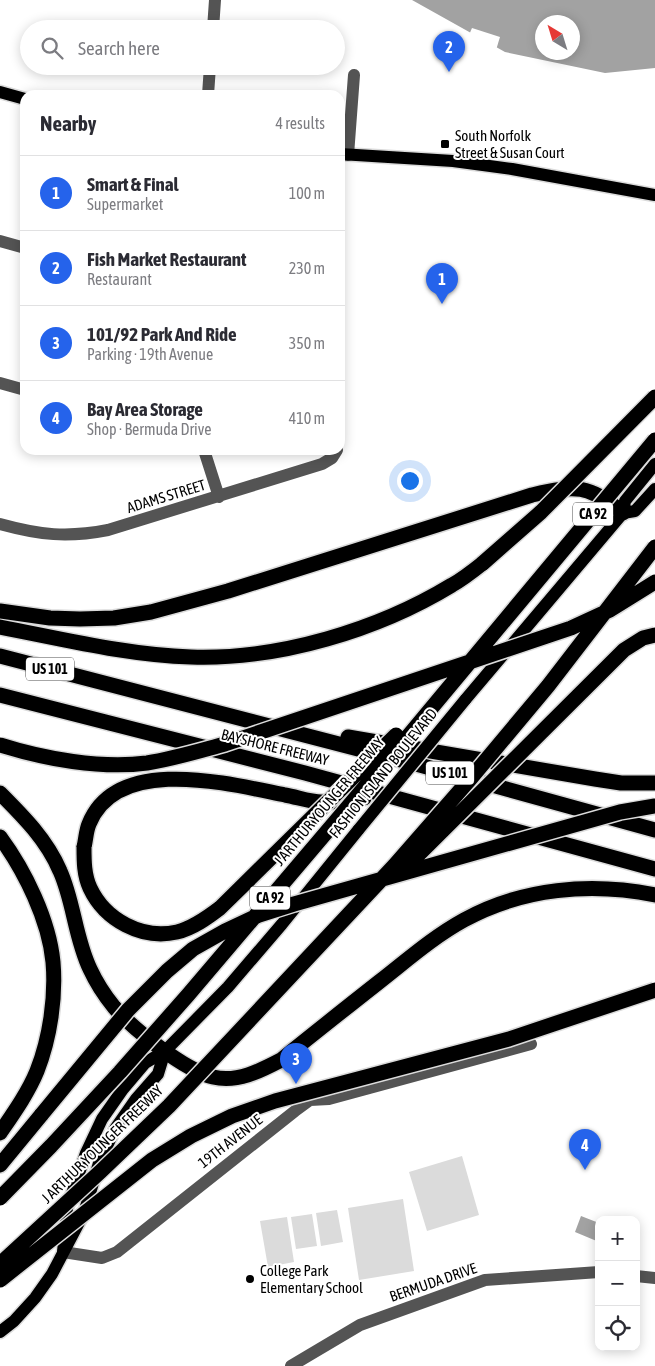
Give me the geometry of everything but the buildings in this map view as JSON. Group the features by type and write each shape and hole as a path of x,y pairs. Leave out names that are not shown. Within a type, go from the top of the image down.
{"highway":[{"path":"0,627 147,653 192,657 277,650 323,639 372,624 453,585 483,563 541,512 655,397"},
{"name":"J ARTHUR YOUNGER FREEWAY","path":"0,1198 107,1086 188,995 409,735 655,440"},
{"path":"0,611 50,618 80,619 114,618 150,612 228,591 532,495 562,488 587,490 606,500 623,513"},
{"name":"J ARTHUR YOUNGER FREEWAY","path":"0,1264 169,1106 394,866 548,686 655,547"},
{"path":"0,745 27,753 69,761 108,764 146,763 180,756 225,744 571,628 610,610 655,582"},
{"path":"386,796 322,802 217,782 160,779 137,783 116,792 102,805 89,824 84,847 84,867 90,888 100,905 115,919 134,929 154,933 176,932 200,923 220,908 381,752 530,588"},
{"path":"311,956 413,862 624,650 643,638 655,635"},
{"name":"BAYSHORE FREEWAY","path":"0,656 416,764 655,830"},
{"name":"BAYSHORE FREEWAY","path":"0,695 305,773 655,869"},
{"path":"244,719 595,779 621,783 655,783"},
{"path":"0,793 35,830 60,870 90,968 114,1007 128,1022 165,1051 189,1066 212,1077 234,1078 258,1072 281,1060 435,938 464,920 494,906 527,896 585,888 618,889 655,895"},
{"path":"0,1165 147,989 193,949 259,915 294,904 620,812 655,806"},
{"path":"0,837 15,857 32,893 46,930 53,962 52,1001 46,1044 37,1072 18,1107 0,1134"},
{"path":"0,1280 152,1160 191,1136 232,1116 275,1101 509,1039 655,990"}],"main road":[{"path":"0,92 20,98"},
{"path":"345,154 453,161 512,169 655,195"},
{"name":"FASHION ISLAND BOULEVARD","path":"63,1252 67,1208 86,1152 102,1118 123,1089 145,1063 165,1051 235,978 282,924 465,700 623,513 625,501 655,464"},
{"name":"FASHION ISLAND BOULEVARD","path":"623,513 636,511 655,488"},
{"name":"FASHION ISLAND BOULEVARD","path":"63,1252 84,1213 99,1163 115,1129 136,1099 158,1074 165,1051"},
{"path":"0,1332 14,1321 35,1298 52,1274 63,1252"}],"street":[{"path":"214,20 215,0"},
{"path":"208,90 209,75"},
{"path":"345,146 354,75"},
{"path":"0,241 20,247"},
{"path":"0,383 20,389"},
{"path":"206,455 219,497"},
{"name":"ADAMS STREET","path":"0,524 50,535 88,534 128,525 322,464 332,455"},
{"name":"19TH AVENUE","path":"63,1252 102,1258 117,1252 310,1100 329,1099 531,1044"},
{"name":"BERMUDA DRIVE","path":"291,1366 360,1325 485,1280 595,1272"},
{"path":"640,1276 655,1278"}],"shaded area":[{"path":"412,0 655,0 655,68 605,73 543,60 580,60 580,15 535,15 535,58 505,52"},
{"path":"462,1156 479,1215 427,1231 409,1172"},
{"path":"403,1199 414,1271 359,1280 348,1208"},
{"path":"337,1210 343,1242 321,1246 316,1213"},
{"path":"312,1214 317,1246 296,1249 291,1217"},
{"path":"581,1216 595,1221 595,1240 575,1232"},
{"path":"287,1217 294,1262 268,1267 260,1221"}],"pier":[{"path":"472,28 500,37 496,50 469,35"}],"place":[{"name":"Fish Market Restaurant","path":"449,72"},
{"name":"South Norfolk Street & Susan Court","path":"445,144"},
{"name":"Smart & Final","path":"442,304"},
{"name":"101/92 Park And Ride","path":"296,1084"},
{"name":"Bay Area Storage","path":"585,1170"},
{"name":"College Park Elementary School","path":"250,1279"}]}
